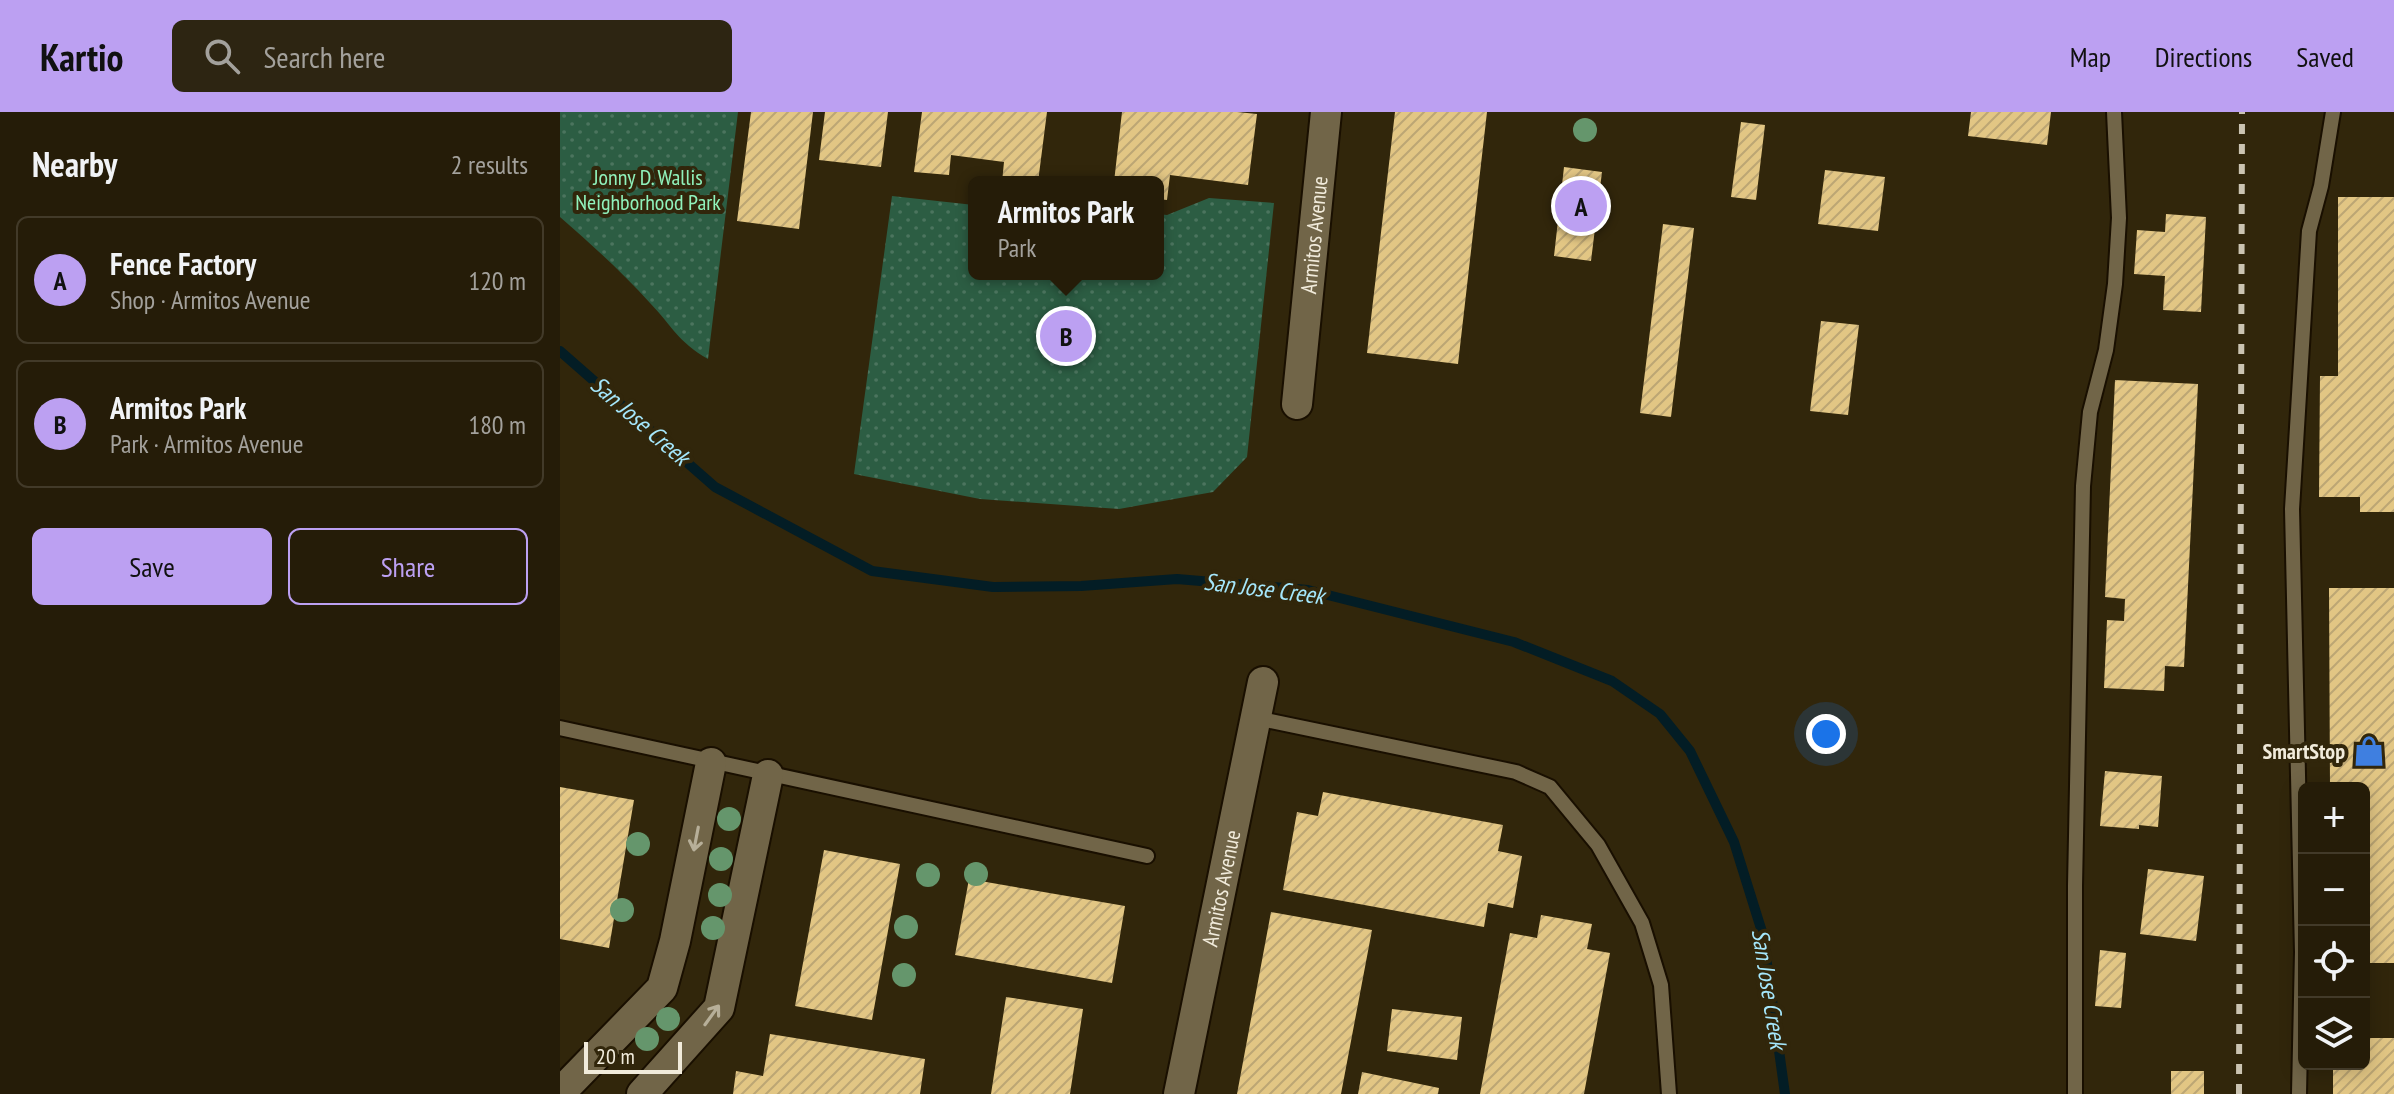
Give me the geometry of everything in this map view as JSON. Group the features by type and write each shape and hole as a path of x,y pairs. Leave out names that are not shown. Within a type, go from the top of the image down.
{"street":[{"name":"Armitos Avenue","path":"1297,404 1326,112"},
{"name":"Armitos Avenue","path":"1179,1094 1263,682"},
{"path":"560,1093 662,988 675,941 711,763"},
{"path":"642,1094 719,1008 768,775"}],"lane":[{"path":"2075,1094 2075,855 2083,486 2090,412 2106,350 2115,284 2119,218 2114,112"},
{"path":"2299,1094 2302,952 2292,509 2309,231 2321,186 2333,112"},
{"path":"1256,718 1516,772 1550,787 1598,845 1642,923 1661,985 1669,1094"},
{"path":"560,728 1147,856"}],"green space":[{"name":"Jonny D. Wallis Neighborhood Park","path":"560,112 738,112 708,359 682,340 628,280 560,217"},
{"path":"892,196 968,204 968,280 1164,280 1164,215 1209,198 1274,203 1247,457 1213,492 1119,509 980,499 854,474"}],"building":[{"path":"751,112 813,112 799,229 737,221"},
{"path":"825,112 888,112 881,167 819,160"},
{"path":"922,112 1047,112 1039,176 1003,176 1004,162 951,155 949,175 914,172"},
{"path":"1122,112 1257,114 1248,185 1170,175 1167,200 1164,200 1164,176 1115,176"},
{"path":"1395,112 1487,112 1458,364 1367,353"},
{"path":"1971,112 2051,112 2047,145 1968,136"},
{"path":"1741,122 1765,125 1756,200 1731,197"},
{"path":"1564,167 1602,172 1591,261 1554,256"},
{"path":"1825,170 1885,177 1878,231 1818,224"},
{"path":"2338,197 2394,197 2394,512 2360,512 2360,497 2319,497 2320,376 2338,376"},
{"path":"2166,214 2206,217 2201,312 2163,310 2165,276 2134,274 2137,230 2165,232"},
{"path":"1663,224 1694,228 1671,417 1640,413"},
{"path":"1821,321 1859,325 1848,415 1810,411"},
{"path":"2115,380 2198,384 2184,667 2165,666 2164,691 2104,688 2107,620 2124,621 2125,599 2105,597"},
{"path":"2329,588 2394,588 2394,963 2370,963 2370,782 2330,782"},
{"path":"2105,771 2162,776 2158,827 2100,826"},
{"path":"560,787 634,800 609,948 560,939"},
{"path":"1323,792 1503,825 1498,851 1522,856 1513,908 1488,903 1484,927 1283,890 1297,812 1318,816"},
{"path":"824,850 900,864 872,1020 795,1006"},
{"path":"2148,869 2204,876 2196,941 2140,934"},
{"path":"969,879 1125,906 1112,983 955,955"},
{"path":"1271,912 1372,930 1341,1094 1237,1094"},
{"path":"1541,915 1592,924 1587,949 1610,953 1584,1094 1480,1094 1510,933 1537,938"},
{"path":"2100,950 2126,953 2121,1008 2095,1006"},
{"path":"1006,997 1083,1009 1070,1094 991,1094"},
{"path":"1392,1009 1462,1017 1457,1060 1387,1051"},
{"path":"770,1034 925,1059 920,1094 733,1094 736,1071 763,1076"},
{"path":"2370,1038 2394,1038 2394,1094 2333,1094 2333,1070 2370,1070"},
{"path":"2171,1071 2204,1071 2204,1094 2171,1094"},
{"path":"1362,1072 1439,1088 1438,1094 1358,1094"}],"waterway":[{"name":"San Jose Creek","path":"560,351 715,487 872,571 993,587 1081,586 1177,579 1308,590 1514,642 1612,681 1660,714 1690,751 1734,842 1763,935 1785,1094"}],"railway":[{"path":"2239,1094 2242,112"}],"place":[{"name":"Fence Factory","path":"1581,206"},
{"name":"Armitos Park","path":"1066,336"},
{"name":"SmartStop","path":"2369,751"}]}
